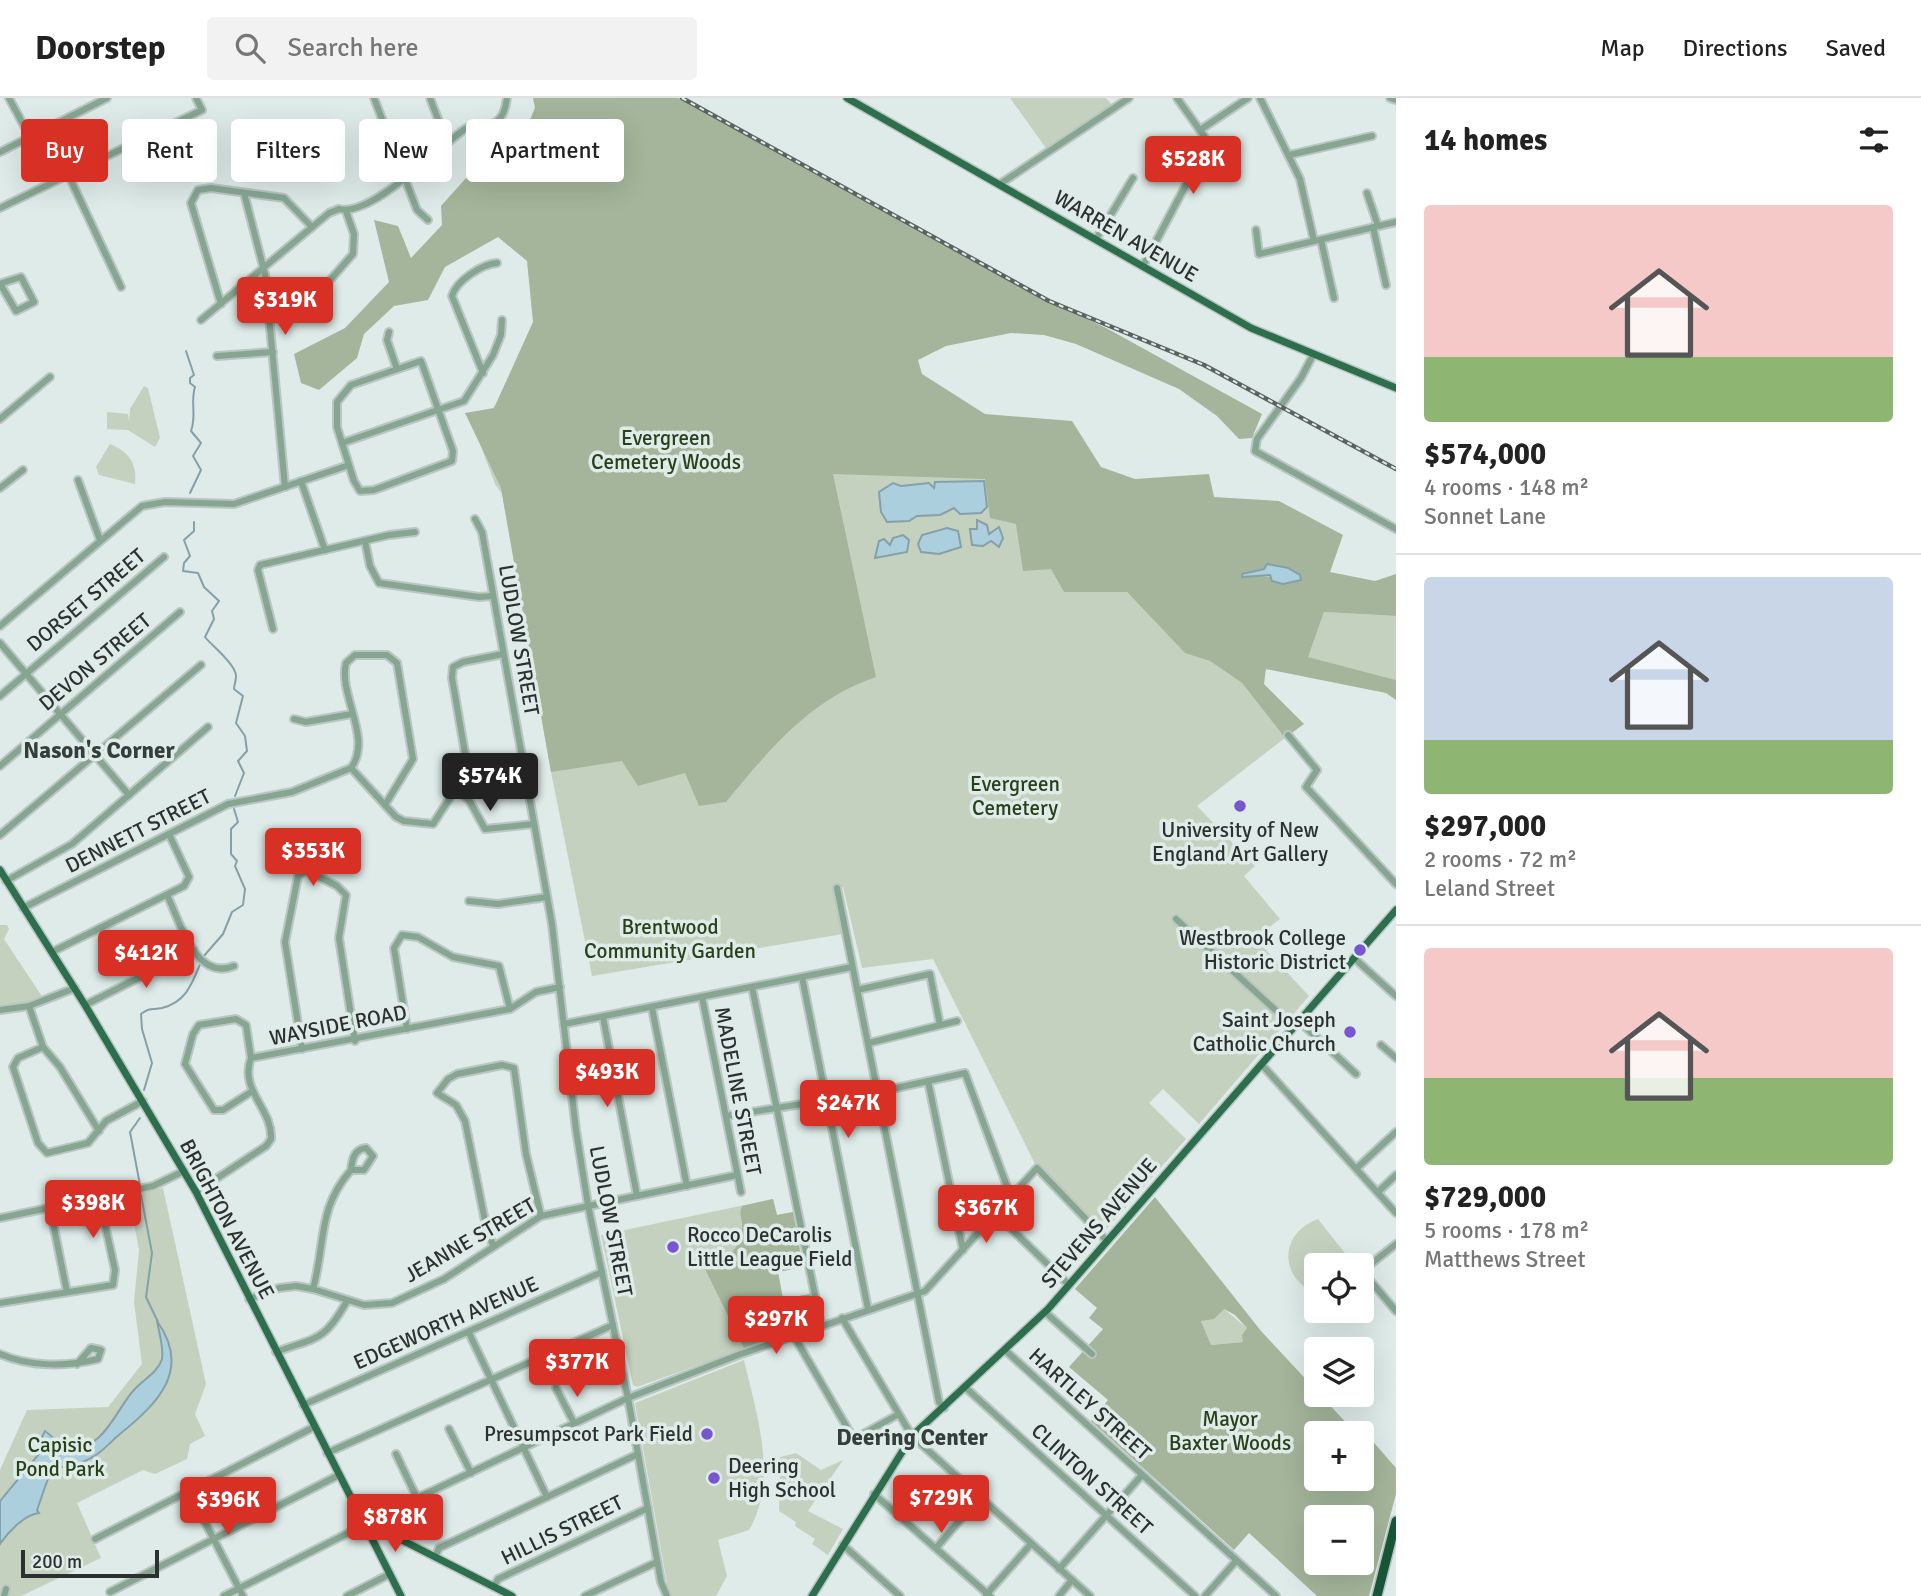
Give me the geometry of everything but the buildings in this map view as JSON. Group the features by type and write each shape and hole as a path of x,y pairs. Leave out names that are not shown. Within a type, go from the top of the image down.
{"highway":[{"path":"1377,1596 1396,1521"}],"main road":[{"name":"WARREN AVENUE","path":"847,98 1251,328 1396,388"},
{"name":"BRIGHTON AVENUE","path":"0,870 75,988 196,1192 401,1596"},
{"name":"STEVENS AVENUE","path":"812,1596 912,1436 1045,1312 1396,910"},
{"path":"365,1525 380,1529 512,1596"}],"street":[{"path":"9,98 21,120"},
{"path":"66,119 107,98"},
{"path":"108,155 202,110 195,98"},
{"path":"374,98 382,119"},
{"path":"430,98 438,119"},
{"path":"452,139 470,126 496,122 502,116 508,98"},
{"path":"1000,184 1129,98"},
{"path":"1143,266 1167,216 1206,150 1206,140 1177,98"},
{"path":"1199,130 1248,98"},
{"path":"1260,98 1289,155 1306,201 1334,298"},
{"path":"1390,98 1396,100"},
{"path":"1289,155 1372,136"},
{"path":"0,152 21,142"},
{"path":"1096,239 1133,178"},
{"path":"0,208 52,182"},
{"path":"72,182 121,287"},
{"path":"201,320 334,211 346,211 379,197 400,182"},
{"path":"406,182 417,210 428,220"},
{"path":"221,304 191,203 194,194 203,188 288,200 313,227"},
{"path":"244,193 264,268 285,487"},
{"path":"1367,193 1386,285"},
{"path":"269,319 292,317 302,312 350,259 355,244 346,211"},
{"path":"1256,230 1259,254 1396,222"},
{"path":"483,373 452,296 456,286 477,271 497,263"},
{"path":"22,277 34,302 14,311 1,280 22,277"},
{"path":"342,443 464,401 483,373 501,335 502,320"},
{"path":"389,332 387,340 397,369"},
{"path":"217,356 272,352"},
{"path":"1312,355 1301,378 1254,447 1262,457 1396,529"},
{"path":"421,360 453,451 452,461 365,492 355,485 335,413 343,393 356,383 397,369 421,360"},
{"path":"0,419 50,377"},
{"path":"0,626 142,506 152,502 225,505 349,465"},
{"path":"0,488 23,470"},
{"path":"78,480 100,541"},
{"path":"301,481 325,550"},
{"name":"LUDLOW STREET","path":"475,519 481,531 547,897 588,1205 628,1398 657,1562 667,1596"},
{"path":"273,629 258,570 260,565 415,532"},
{"path":"365,541 372,574 379,583 479,597 493,596"},
{"name":"DORSET STREET","path":"0,696 164,557"},
{"name":"DEVON STREET","path":"0,766 180,612"},
{"path":"0,643 129,795"},
{"path":"385,805 413,759 397,663 391,656 360,654 346,663 345,674 358,746 351,768 385,805 404,821 433,824 457,791 468,765 451,673 458,663 503,654"},
{"path":"0,835 201,665"},
{"path":"294,719 306,722 352,714"},
{"path":"6,881 63,851 208,727"},
{"path":"1288,735 1317,770 1306,787 1396,884"},
{"name":"DENNETT STREET","path":"23,908 228,804 292,792 351,768"},
{"path":"457,791 470,800 485,830 534,824"},
{"path":"52,952 167,895 189,881 169,835"},
{"path":"302,1049 285,942 298,876 306,870 337,886 346,895 339,938 355,1041"},
{"path":"836,888 939,1402 944,1408"},
{"path":"167,895 198,958 206,966 227,969 234,966"},
{"path":"469,901 498,904 547,897"},
{"path":"1176,919 1356,1074"},
{"path":"407,1029 394,948 401,935 418,937 453,957 499,966 510,1009"},
{"path":"85,1005 194,950"},
{"path":"1354,958 1396,996"},
{"path":"564,1024 852,967"},
{"path":"857,990 930,974 940,1026"},
{"path":"802,977 868,1309"},
{"name":"WAYSIDE ROAD","path":"196,1192 270,1142 271,1130 251,1092 248,1068 251,1058 355,1041 510,1009 536,992 560,987"},
{"path":"752,987 821,1325"},
{"path":"0,1010 29,1006 75,988"},
{"name":"MADELINE STREET","path":"702,997 741,1192"},
{"path":"29,1006 43,1047 60,1067 99,1131"},
{"path":"652,1007 687,1186"},
{"path":"603,1017 637,1196"},
{"path":"251,1058 246,1025 236,1019 200,1025 192,1034 185,1064 214,1110 223,1110 251,1092"},
{"path":"869,1044 957,1021"},
{"path":"1381,1045 1396,1058"},
{"path":"43,1047 18,1058 13,1067 40,1147 47,1153 88,1143 106,1121 143,1101"},
{"path":"493,1245 485,1222 464,1118 454,1102 437,1093 445,1082 457,1074 502,1065 514,1068 526,1154 541,1216"},
{"path":"1262,1065 1396,1213"},
{"path":"726,1116 878,1092 962,1072 967,1075 1011,1197"},
{"path":"928,1081 963,1250"},
{"path":"1357,1168 1396,1132"},
{"path":"224,1596 417,1498 628,1398 821,1325 925,1291 1037,1168 1107,1241"},
{"path":"313,1289 322,1257 327,1207 334,1192 351,1170"},
{"path":"0,1218 153,1186 184,1171"},
{"name":"JEANNE STREET","path":"249,1299 279,1288 313,1289 370,1306 398,1301 444,1279 541,1216 737,1175"},
{"path":"1378,1192 1396,1175"},
{"path":"0,1303 108,1286 116,1281 99,1197"},
{"path":"50,1208 67,1292"},
{"path":"996,1214 1069,1284"},
{"path":"1374,1261 1396,1244"},
{"name":"EDGEWORTH AVENUE","path":"303,1405 602,1272"},
{"path":"1374,1285 1396,1311"},
{"path":"276,1352 322,1336 347,1301"},
{"path":"1045,1312 1093,1354"},
{"path":"842,1318 897,1415 912,1436 1090,1596"},
{"path":"327,1453 613,1325"},
{"path":"469,1333 547,1497"},
{"path":"794,1336 852,1436 856,1438 897,1415"},
{"name":"HARTLEY STREET","path":"1006,1351 1276,1596"},
{"path":"0,1354 24,1362 77,1363"},
{"path":"556,1388 574,1423"},
{"name":"CLINTON STREET","path":"966,1388 1195,1596"},
{"path":"95,1539 314,1427"},
{"path":"449,1429 471,1473"},
{"path":"396,1454 417,1498"},
{"path":"435,1557 439,1548 638,1454"},
{"path":"110,1592 338,1475"},
{"path":"1059,1569 1142,1475"},
{"path":"189,1491 243,1596"},
{"path":"874,1494 987,1595 1031,1544"},
{"path":"936,1548 979,1498"},
{"name":"HILLIS STREET","path":"494,1587 498,1579 648,1508"},
{"path":"843,1545 900,1596"},
{"path":"1205,1596 1236,1561"},
{"path":"585,1596 657,1562"},
{"path":"347,1596 390,1574"},
{"path":"1059,1596 1072,1580"}],"green space":[{"name":"Evergreen Cemetery Woods","path":"533,98 678,98 916,226 1031,292 1108,329 1262,414 1252,438 1239,439 1217,416 1179,389 1076,344 1044,335 1011,333 946,346 918,360 922,374 985,414 1072,421 1101,467 1135,479 1209,474 1214,497 1279,501 1343,535 1330,572 1375,581 1396,574 1396,616 1324,612 1308,657 1396,680 1396,700 1386,693 1266,669 1264,684 1304,724 1285,738 1242,683 1210,661 1185,653 1127,592 1064,592 1051,569 1023,571 1016,524 990,518 985,479 833,474 876,677 831,698 792,728 726,802 699,806 685,773 638,786 622,761 551,772 501,488 465,413 494,408 533,322 527,261 498,237 445,267 428,300 394,306 364,334 357,358 319,390 301,383 294,354 345,328 389,282 374,220 398,226 411,258 442,225 441,206 466,178 466,182 624,182 624,119 531,119 535,108","holes":["1264,569 1292,571 1300,575 1300,580 1242,574"]},
{"path":"539,98 600,98 619,119 530,119"},
{"path":"1010,98 1106,98 1113,106 1048,151"},
{"path":"624,124 929,453 1054,437 1086,550 1185,652 1210,661 1242,683 1285,738 1197,806 1255,866 1244,876 1280,919 1255,938 1309,996 1199,1124 1163,1089 1149,1103 1186,1139 1104,1232 1037,1168 933,959 862,968 843,887 833,889 843,934 592,976 551,772 502,494 495,484 477,436 518,367 545,298 490,183 624,182"},
{"path":"144,386 148,388 160,438 155,447 128,430 107,429 107,412 128,414 129,422 130,409"},
{"path":"110,444 130,459 135,470 135,484 99,475 96,467"},
{"path":"1324,612 1396,616 1396,680 1307,657"},
{"path":"0,925 7,925 9,929 4,939 43,998 22,1006 0,1008"},
{"name":"Capisic Pond Park","path":"163,1188 206,1384 195,1414 205,1436 190,1444 187,1459 155,1474 143,1470 77,1503 101,1558 21,1596 0,1596 0,1470 27,1410 108,1407 142,1364 134,1302 139,1250 129,1197"},
{"name":"Mayor Baxter Woods","path":"1155,1197 1261,1331 1304,1377 1304,1407 1331,1407 1345,1421 1304,1421 1304,1491 1374,1491 1374,1443 1396,1468 1396,1494 1369,1596 1317,1596 1249,1533 1234,1550 1091,1421 1108,1400 1069,1367 1103,1329 1089,1318 1097,1308 1075,1289","holes":["1224,1309 1235,1315 1247,1328 1242,1335 1243,1342 1211,1345 1201,1321 1214,1319"]},
{"path":"773,1199 777,1215 793,1212 803,1267 778,1272 783,1299 810,1294 816,1323 637,1387 633,1385 601,1235"},
{"path":"773,1199 777,1215 793,1212 803,1267 778,1272 783,1299 810,1294 816,1323 744,1348 703,1265 726,1257 737,1246 742,1232 742,1206"},
{"path":"1318,1219 1345,1253 1304,1253 1304,1287 1295,1276 1288,1255 1296,1234"},
{"path":"1224,1309 1247,1328 1243,1342 1211,1345 1201,1321"},
{"name":"Deering High School","path":"744,1360 762,1446 763,1490 758,1510 749,1530 718,1540 727,1576 716,1596 672,1596 668,1589 635,1403"},
{"path":"796,1453 821,1470 843,1460 808,1511 843,1529 828,1555 812,1544 815,1539 779,1511 780,1457"}],"water":[{"path":"984,481 987,507 981,513 960,514 954,508 940,515 887,522 881,512 879,492 893,483 901,486 929,483 934,488 935,482"},
{"path":"977,520 987,525 989,534 999,527 1003,538 999,547 991,541 983,546 972,545 970,529 977,529"},
{"path":"947,528 958,531 961,547 939,554 921,552 918,544 922,535"},
{"path":"903,535 909,540 907,552 875,558 879,541 884,539 890,545 893,538"},
{"path":"1267,564 1288,568 1300,575 1301,580 1283,584 1272,581 1270,575 1242,577 1242,574 1264,569"},
{"path":"157,1321 167,1339 171,1355 171,1370 158,1398 95,1456 81,1463 51,1470 37,1510 39,1513 22,1521 0,1544 0,1501 39,1454 39,1443 45,1431 67,1447 90,1444 99,1437 133,1391 160,1364 162,1350"}],"waterway":[{"path":"186,351 194,375 190,378 190,383 195,387 191,431 201,443 193,456 201,470 190,493"},
{"path":"194,522 194,531 184,540 190,556 184,563 183,571 198,573 204,587 219,601 212,611 214,619 205,637 232,667 236,677 234,689 243,696 236,723 245,736 247,751 238,761 244,773 235,796"},
{"path":"203,957 223,934 232,912 243,905 245,889 235,866 237,861 231,854 231,829 238,822 234,809"},
{"path":"144,1090 152,1063 142,1029 141,1014 170,1005 183,997 201,962"},
{"path":"140,1118 130,1132 140,1185"},
{"path":"141,1195 152,1253 146,1297 158,1322"}],"railway":[{"path":"682,98 1049,301 1204,365 1396,469"}],"place":[{"name":"University of New England Art Gallery","path":"1240,806"},
{"name":"Westbrook College Historic District","path":"1360,950"},
{"name":"Saint Joseph Catholic Church","path":"1350,1032"},
{"name":"Rocco DeCarolis Little League Field","path":"673,1247"},
{"name":"Presumpscot Park Field","path":"707,1434"},
{"name":"Deering High School","path":"714,1478"}],"district":[{"name":"Nason's Corner","path":"99,750"},
{"name":"Deering Center","path":"912,1437"}],"park label":[{"name":"Evergreen Cemetery","path":"1015,796"},
{"name":"Brentwood Community Garden","path":"670,939"}]}
